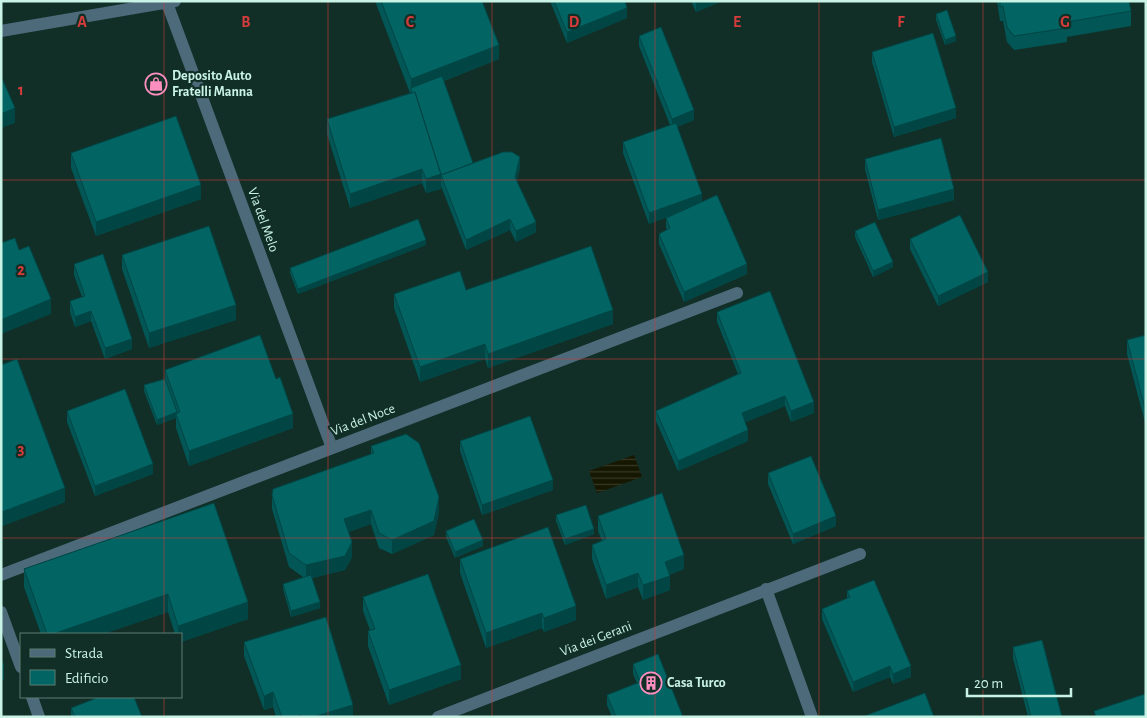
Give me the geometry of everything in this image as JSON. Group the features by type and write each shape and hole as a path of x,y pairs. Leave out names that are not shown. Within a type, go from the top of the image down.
{"street":[{"path":"1,31 171,2"},
{"name":"Via del Melo","path":"171,2 332,448"},
{"name":"Via del Noce","path":"1,575 736,293"},
{"name":"Via dei Gerani","path":"438,717 860,554"},
{"path":"766,590 812,717"},
{"path":"1,612 20,664"},
{"path":"32,698 40,717"}],"shaded area":[{"path":"634,455 642,477 597,493 589,471"}],"building":[{"path":"381,1 482,1 499,45 411,79"},
{"path":"554,1 625,1 627,8 567,32"},
{"path":"1000,1 1129,1 1131,11 1067,22 1067,28 1014,36 1007,27 1003,6 1000,7"},
{"path":"947,10 956,36 945,40 936,14"},
{"path":"661,27 694,110 672,119 639,36"},
{"path":"933,33 956,108 894,127 872,52"},
{"path":"1,76 15,108 1,114"},
{"path":"442,76 473,163 441,175 415,92 412,93 411,88"},
{"path":"415,92 441,174 426,179 422,169 350,194 327,119"},
{"path":"176,116 201,185 96,222 71,153"},
{"path":"676,123 702,194 649,213 623,142"},
{"path":"941,138 954,189 878,210 865,159"},
{"path":"503,152 512,152 520,157 515,177 536,222 516,231 510,219 466,240 441,175"},
{"path":"717,195 747,264 684,292 659,234 670,228 666,218"},
{"path":"960,215 988,272 938,296 910,239"},
{"path":"418,219 426,240 298,289 290,268"},
{"path":"875,222 893,262 873,271 855,231"},
{"path":"209,226 236,305 149,333 122,255"},
{"path":"15,238 19,250 29,246 51,299 1,320 1,243"},
{"path":"591,246 613,310 488,354 485,344 420,367 394,294 460,271 466,290"},
{"path":"103,254 132,339 105,348 91,311 75,317 70,301 85,296 74,264"},
{"path":"770,291 814,402 791,411 785,396 742,413 748,430 678,461 656,411 741,373 717,312"},
{"path":"260,335 276,379 280,377 293,414 189,451 176,414 180,412 165,370"},
{"path":"1146,335 1146,412 1127,340"},
{"path":"17,359 65,488 2,512 1,365"},
{"path":"165,379 177,412 157,420 144,385"},
{"path":"125,389 153,464 95,486 67,411"},
{"path":"530,416 553,480 482,505 460,441"},
{"path":"406,434 419,443 439,497 434,521 392,540 379,533 371,510 344,519 352,542 345,556 306,565 289,553 272,495 273,489 374,453 371,446"},
{"path":"811,456 836,516 793,534 768,473"},
{"path":"662,493 684,555 665,562 670,576 643,585 638,573 606,585 592,545 606,539 598,516"},
{"path":"214,503 248,602 178,626 168,594 56,633 47,633 24,569"},
{"path":"586,505 594,529 565,539 556,515"},
{"path":"474,519 483,540 455,552 446,531"},
{"path":"548,527 576,606 544,618 542,613 486,633 460,559"},
{"path":"428,574 461,665 389,690 368,631 375,629 363,597"},
{"path":"311,575 320,602 291,611 283,584"},
{"path":"874,580 911,666 893,674 890,666 853,682 822,609 850,597 847,591"},
{"path":"326,617 353,705 313,717 302,717 300,715 296,717 282,717 273,692 264,696 244,642"},
{"path":"1042,640 1062,717 1031,717 1013,647"},
{"name":"Casa Turco","path":"658,654 683,717 616,717 607,695 640,682 633,664"},
{"path":"925,693 934,717 862,717"},
{"path":"1145,694 1146,717 1096,717 1094,711"},
{"path":"96,698 134,698 142,717 75,717 71,708"}],"place":[{"name":"Deposito Auto Fratelli Manna","path":"156,84"},
{"name":"Casa Turco","path":"651,683"}]}
